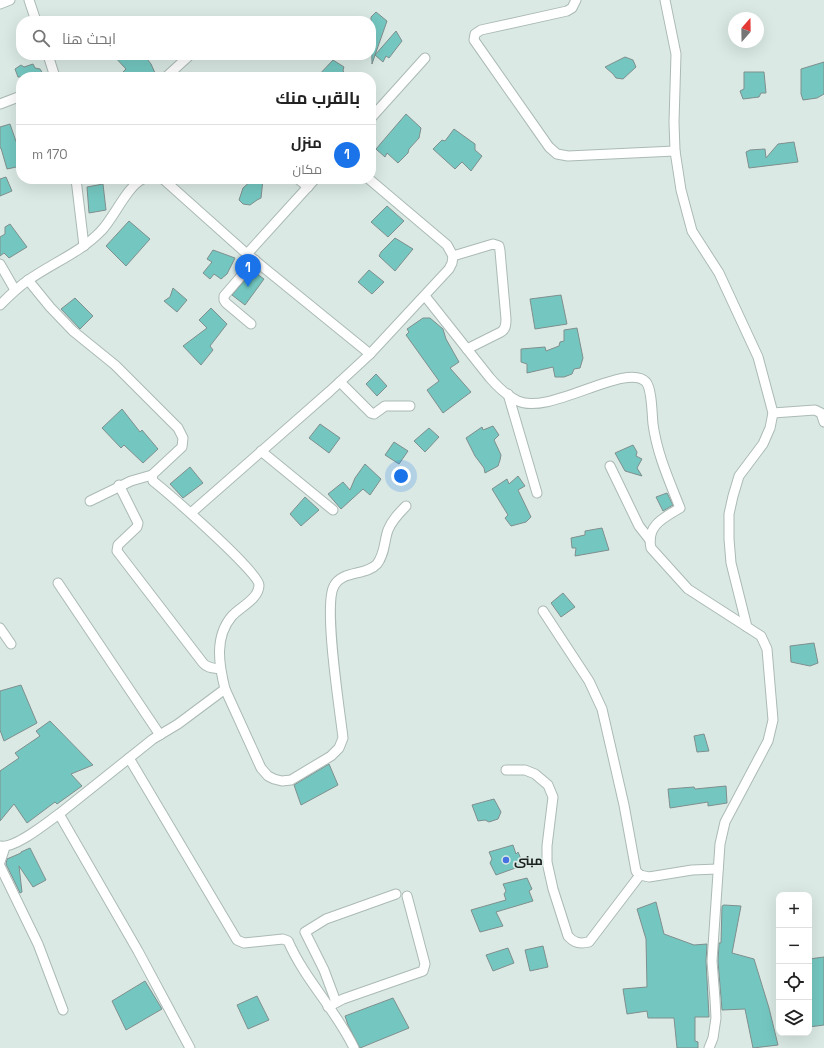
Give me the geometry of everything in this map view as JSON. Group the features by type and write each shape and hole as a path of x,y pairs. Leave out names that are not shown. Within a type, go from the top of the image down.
{"street":[{"path":"0,4 10,0"},
{"path":"29,0 34,16"},
{"path":"576,0 572,8 567,11 480,30 475,34 474,40 549,147 558,154 568,156 676,151"},
{"path":"666,0 676,54 674,110 676,151 681,190 692,231 719,274 758,357 773,413 770,428 763,444 739,476 729,514 731,563 747,627"},
{"path":"376,112 425,58"},
{"path":"50,60 53,72"},
{"path":"171,72 185,60"},
{"path":"0,104 16,98"},
{"path":"77,184 84,246"},
{"path":"0,305 28,280 84,246 109,222 130,184"},
{"path":"170,184 247,254 370,354"},
{"path":"304,184 308,188"},
{"path":"247,254 311,184"},
{"path":"191,513 370,354 449,269 453,256 447,245 375,184"},
{"path":"453,256 493,244 499,246 500,251 506,326 501,332 467,349"},
{"path":"250,324 226,303 224,296 255,260"},
{"path":"0,264 15,290"},
{"path":"28,280 50,307 73,331 115,365 178,428 183,438 182,447 152,475 131,480 119,485 90,501"},
{"path":"425,296 490,378 498,387 518,401 538,403 566,397 618,379 637,378 646,382 650,394 656,442 665,472 680,508 656,525 651,532 651,548 688,589 761,636 767,649 773,720 768,741 725,822 720,844 712,961 716,999 716,1018 713,1038 709,1048"},
{"path":"340,382 371,414 374,414 385,406 410,406"},
{"path":"508,394 537,493"},
{"path":"773,413 815,410 821,413 824,422"},
{"path":"261,451 333,510"},
{"path":"610,466 639,526 650,540"},
{"path":"152,475 153,481 191,513 256,576 259,584 257,592 254,598 232,616 225,626 218,654 225,689 261,768 268,776 282,781 291,780 331,756 339,748 343,738 331,626 331,603 334,586 339,580 349,575 370,569 377,564 384,553 388,531 392,522 406,506"},
{"path":"119,485 138,523 137,527 118,545 117,551 205,666 220,669"},
{"path":"58,583 160,735"},
{"path":"543,611 589,682 602,709 624,805 636,871 640,875 649,876 718,868"},
{"path":"0,628 11,644"},
{"path":"0,862 2,846 17,843 60,814 129,758 225,689"},
{"path":"129,758 237,940 244,942 283,939 288,941 328,1007 341,1024 354,1048"},
{"path":"506,770 525,770 535,774 548,785 553,797 547,846 547,862 552,889 565,929 568,936 573,941 581,943 589,942 640,875"},
{"path":"60,814 138,950 190,1048"},
{"path":"0,866 38,944 63,1010"},
{"path":"336,1002 324,970 305,932 326,919 396,894"},
{"path":"328,1007 336,1002 368,989 423,971 425,964 407,896"}],"building":[{"path":"376,12 387,21 376,53 376,16 372,16"},
{"path":"396,31 402,41 389,58 386,56 383,62 376,56 376,54"},
{"path":"625,57 633,60 636,67 623,79 616,78 605,67"},
{"path":"118,60 148,60 155,72 123,72 126,69"},
{"path":"333,60 344,67 344,72 322,72"},
{"path":"824,62 824,94 817,98 803,100 801,94 801,69"},
{"path":"33,64 35,68 40,69 42,72 16,72 15,69 21,65 24,67"},
{"path":"744,72 764,72 766,93 761,93 759,97 743,99 740,91 744,89"},
{"path":"406,114 421,128 419,138 409,149 408,153 398,163 387,153 385,157 376,149"},
{"path":"10,124 16,141 16,167 7,169 0,148 0,127"},
{"path":"454,129 475,144 475,150 482,156 471,171 462,162 455,169 433,149 442,140 445,141"},
{"path":"794,142 798,162 749,168 746,152 750,150 765,149 766,158 778,144"},
{"path":"6,177 12,191 0,196 0,179"},
{"path":"103,184 106,210 89,213 87,187"},
{"path":"247,184 262,184 261,198 250,205 243,204 239,200 243,188"},
{"path":"387,206 404,221 388,237 371,222"},
{"path":"129,221 150,239 126,266 106,246"},
{"path":"10,224 27,247 9,258 4,253 0,256 0,237 5,234 5,227"},
{"path":"395,238 413,249 395,271 379,256"},
{"path":"213,250 235,258 227,274 221,279 214,274 210,279 203,273 212,262 207,259"},
{"path":"369,270 384,282 372,294 358,282"},
{"path":"253,271 264,279 245,305 232,295"},
{"path":"173,288 187,300 177,312 164,301 170,297"},
{"path":"561,295 567,324 535,329 530,299"},
{"path":"75,298 93,316 80,329 61,309"},
{"path":"211,308 227,324 210,346 213,350 201,365 183,346 207,328 199,320"},
{"path":"423,318 430,318 443,329 446,339 459,362 450,368 471,392 443,413 427,390 439,381 406,335 409,332 407,329"},
{"path":"577,328 583,358 580,368 574,369 572,374 564,377 555,377 553,367 527,373 527,364 521,362 521,349 545,347 546,351 559,346 560,342 564,341 564,330"},
{"path":"376,374 387,386 377,396 366,384"},
{"path":"122,409 140,432 142,430 158,449 143,463 124,445 121,448 102,428"},
{"path":"320,424 340,438 329,453 309,438"},
{"path":"493,426 499,435 494,440 501,455 498,466 485,473 484,468 475,456 466,438 482,427 483,430"},
{"path":"429,428 439,437 425,452 414,441"},
{"path":"394,442 408,451 399,464 385,455"},
{"path":"633,445 637,452 636,456 642,459 637,468 642,476 625,471 615,453"},
{"path":"365,464 381,479 370,495 363,489 341,509 328,494 343,482 350,490 355,478"},
{"path":"190,467 203,483 183,498 170,484"},
{"path":"518,476 525,486 518,490 531,517 526,522 511,526 505,518 508,515 492,489 507,479 509,484"},
{"path":"667,493 673,505 663,511 656,497"},
{"path":"305,497 319,510 301,526 290,514"},
{"path":"602,528 609,550 575,556 576,548 572,548 571,538 585,535 585,531"},
{"path":"563,593 575,607 561,617 551,603"},
{"path":"814,643 818,663 810,666 791,662 790,646"},
{"path":"21,685 37,723 4,741 0,730 0,691"},
{"path":"50,721 93,765 71,774 82,786 57,804 55,802 27,823 14,804 0,821 0,771 19,758 15,753 40,736 36,731"},
{"path":"704,734 709,751 697,752 694,736"},
{"path":"329,764 338,785 301,805 294,785"},
{"path":"726,786 727,803 708,806 708,802 670,808 668,789 694,787 695,789"},
{"name":"مبنى","path":"494,799 501,812 498,819 489,822 485,820 478,821 472,805"},
{"name":"مبنى","path":"513,845 516,854 518,852 521,859 518,860 521,866 496,875 490,863 492,859 489,852"},
{"path":"30,848 46,880 33,887 19,866 22,892 20,893 6,864 7,859"},
{"path":"527,878 532,889 529,891 533,901 496,912 503,926 480,932 471,910 506,900 504,894 506,891 503,884"},
{"path":"656,902 664,934 694,945 707,944 706,961 709,1017 695,1017 695,1041 698,1042 698,1048 677,1048 674,1018 648,1018 647,1011 627,1014 623,989 647,987 646,939 637,909"},
{"path":"722,906 741,906 732,953 754,959 769,1008 778,1045 753,1048 745,1009 722,1010 718,961 719,943 721,943"},
{"path":"543,946 548,967 530,971 525,950"},
{"path":"508,948 514,963 493,971 486,955"},
{"path":"824,957 824,1025 812,1027 812,964 812,959"},
{"path":"145,981 162,1009 126,1030 112,1001"},
{"path":"257,996 269,1020 248,1029 237,1005"},
{"path":"393,998 409,1028 360,1048 345,1016"}],"place":[{"name":"منزل","path":"248,287"},
{"name":"مبنى","path":"506,860"}]}
